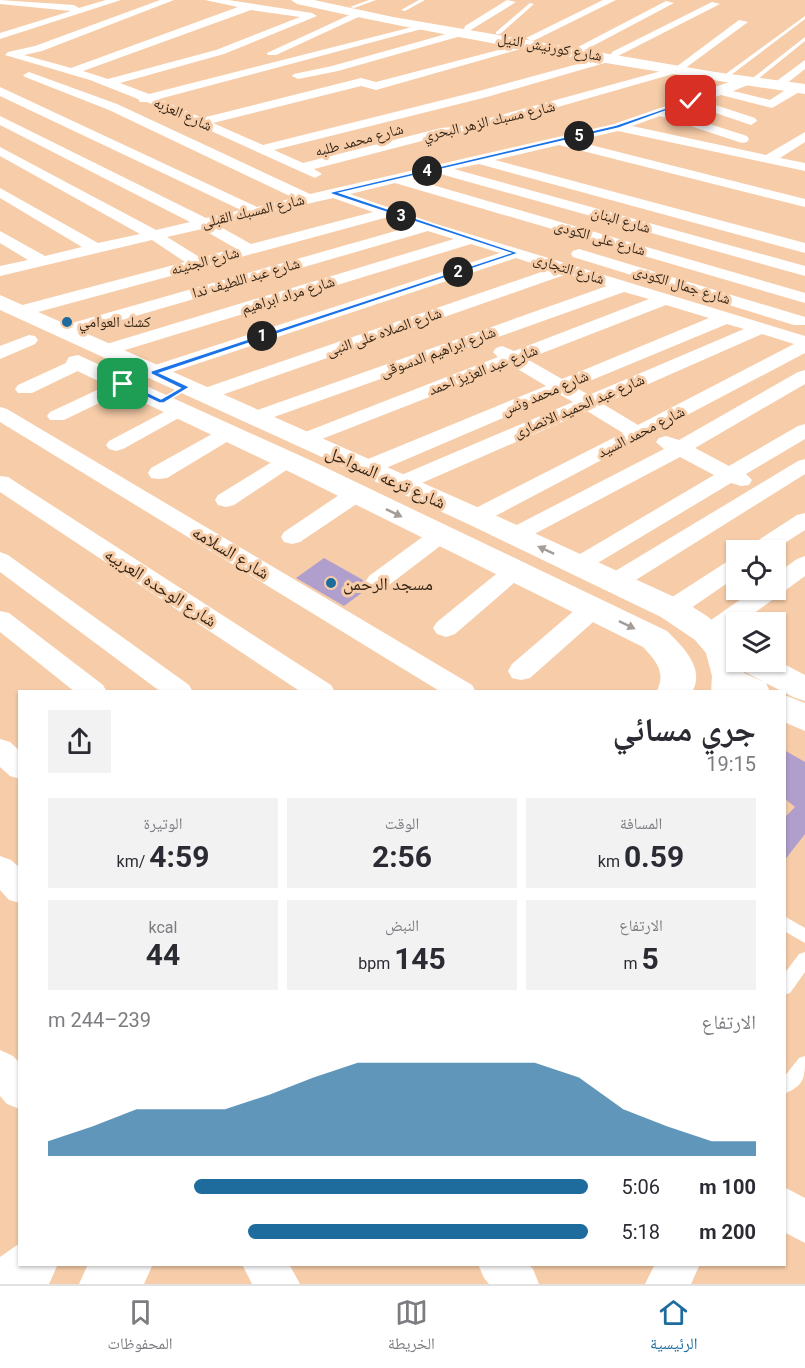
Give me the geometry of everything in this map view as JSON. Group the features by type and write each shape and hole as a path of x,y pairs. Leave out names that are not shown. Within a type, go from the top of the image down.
{"main road":[{"name":"شارع كورنيش النيل","path":"297,0 353,13 802,87"},
{"name":"شارع كورنيش النيل","path":"318,0 353,13 398,15 428,26 466,30"},
{"name":"شارع كورنيش النيل","path":"532,41 548,54 580,49"},
{"name":"شارع كورنيش النيل","path":"614,56 644,64 678,68"},
{"name":"شارع كورنيش النيل","path":"738,78 782,82 802,87"},
{"name":"شارع ترعه السواحل","path":"7,313 64,331 153,372 182,399 228,433 304,454"},
{"name":"شارع ترعه السواحل","path":"7,313 29,340 123,384 253,418 304,454 360,481 440,534 655,639 676,661 678,686 675,690"},
{"name":"شارع ترعه السواحل","path":"360,481 400,484 672,609 726,659"},
{"path":"10,1284 30,1266"},
{"path":"106,1284 125,1266"}],"street":[{"path":"150,0 166,1"},
{"path":"328,69 376,86 532,41 611,0"},
{"path":"0,1 13,8"},
{"path":"0,9 34,5 92,18 166,1"},
{"path":"3,57 33,50 76,34 92,18 115,2"},
{"path":"211,2 312,16 353,13"},
{"path":"281,81 466,30 511,2"},
{"path":"580,49 669,3"},
{"path":"260,150 524,83 614,56 715,4"},
{"path":"73,71 249,7"},
{"path":"0,36 41,23 61,10"},
{"path":"0,24 61,10"},
{"path":"256,21 277,11"},
{"path":"279,51 353,13"},
{"path":"373,27 398,15"},
{"path":"108,83 220,52 312,16"},
{"name":"شارع مسبك الزهر البحري","path":"300,168 441,132 462,130 490,123 678,68 743,22"},
{"path":"41,23 76,34"},
{"path":"113,107 428,26"},
{"path":"250,59 342,36"},
{"path":"470,48 501,36"},
{"path":"94,78 194,47"},
{"path":"359,98 548,54"},
{"path":"41,64 63,56"},
{"path":"3,57 30,69 23,73 113,107 307,199 363,219"},
{"name":"شارع العزبه","path":"3,57 73,71 148,98 340,186"},
{"path":"782,82 805,63"},
{"path":"611,73 644,64"},
{"path":"195,120 356,80 379,72"},
{"path":"123,89 179,76"},
{"path":"502,77 524,83"},
{"name":"شارع المسبك القبلى","path":"0,271 307,199 340,186 396,179 618,127 721,91 738,78"},
{"path":"721,91 762,104 772,104 802,87"},
{"path":"5,88 26,92"},
{"path":"5,88 80,127 255,211 300,236"},
{"path":"556,89 598,106"},
{"path":"691,101 751,121"},
{"path":"170,108 192,103"},
{"path":"247,143 382,106"},
{"path":"659,112 742,139"},
{"name":"شارع محمد طلبه","path":"284,160 443,118"},
{"path":"0,120 203,223 249,249"},
{"path":"80,127 95,123"},
{"path":"490,123 543,144 716,188 723,189 731,184"},
{"path":"567,126 644,148"},
{"path":"225,133 247,127"},
{"path":"618,127 801,167"},
{"path":"107,140 129,133"},
{"path":"768,159 805,136"},
{"path":"559,141 805,203"},
{"path":"486,143 509,152 667,195"},
{"path":"129,150 147,145"},
{"path":"788,146 805,150"},
{"path":"0,151 154,235 198,263"},
{"path":"156,163 173,158"},
{"path":"479,160 805,248"},
{"path":"178,174 201,167"},
{"path":"743,205 765,193 801,167"},
{"name":"شارع البنان","path":"437,169 805,272"},
{"name":"شارع على الكودى","path":"396,179 805,298"},
{"path":"207,187 222,183"},
{"path":"340,186 425,208"},
{"name":"شارع التجارى","path":"340,186 389,212 428,226 805,344"},
{"path":"0,192 96,249"},
{"name":"شارع الجنينه","path":"7,313 389,212"},
{"name":"شارع عبد اللطيف ندا","path":"64,331 428,226"},
{"path":"0,236 42,261"},
{"name":"شارع مراد ابراهيم","path":"106,350 471,239"},
{"path":"113,245 156,274"},
{"name":"شارع جمال الكودى","path":"561,249 802,319"},
{"path":"153,372 516,253"},
{"path":"67,255 106,288"},
{"name":"شارع الصلاه على النبى","path":"116,445 182,399 566,269"},
{"name":"شارع ابراهيم الدسوقى","path":"253,418 624,286"},
{"name":"شارع عبد العزيز احمد","path":"226,500 304,454 512,359 665,299"},
{"name":"شارع محمد ونس","path":"292,537 360,481 559,387 725,318"},
{"path":"781,335 802,319"},
{"name":"شارع عبد الحميد الانصارى","path":"400,484 759,329"},
{"path":"478,338 586,403 762,492"},
{"path":"0,353 29,340"},
{"name":"شارع محمد السيد","path":"476,517 805,344"},
{"path":"25,389 79,363"},
{"path":"515,535 679,449 805,376"},
{"path":"57,416 123,384"},
{"name":"شارع السلامه","path":"0,413 460,690"},
{"path":"578,565 805,430"},
{"path":"159,473 228,433"},
{"path":"615,582 805,465"},
{"name":"شارع الوحده العربيه","path":"0,482 319,690"},
{"path":"774,540 805,520"},
{"path":"377,582 440,534"},
{"path":"0,560 177,690"},
{"path":"786,578 805,564"},
{"path":"446,628 514,571"},
{"path":"672,609 726,573"},
{"path":"521,671 592,609"},
{"path":"0,619 91,690"},
{"path":"747,672 785,690"},
{"path":"786,690 800,697"},
{"path":"0,750 18,766"},
{"path":"0,869 18,888"},
{"path":"0,1068 18,1089"},
{"path":"786,1209 805,1223"},
{"path":"264,1266 279,1284"},
{"path":"500,1266 518,1284"},
{"path":"666,1284 679,1266"}],"lane":[{"path":"353,13 374,0"},
{"path":"398,15 423,0"},
{"path":"501,36 532,4"},
{"path":"805,17 738,78 688,87 706,92 738,78 805,39"},
{"path":"786,924 805,936"},
{"path":"786,985 805,959"},
{"path":"786,1085 794,1082 805,1064"}],"building":[{"name":"مسجد الرحمن","path":"324,558 363,580 367,589 344,606 296,578"},
{"path":"786,751 805,762 805,834 786,858 786,816 795,807 786,800"}],"place":[{"name":"كشك العوامي","path":"67,322"},
{"name":"مسجد الرحمن","path":"331,583"}],"route":[{"path":"123,384 161,402 186,387 153,372 516,253 333,193 618,127 691,101"}]}
